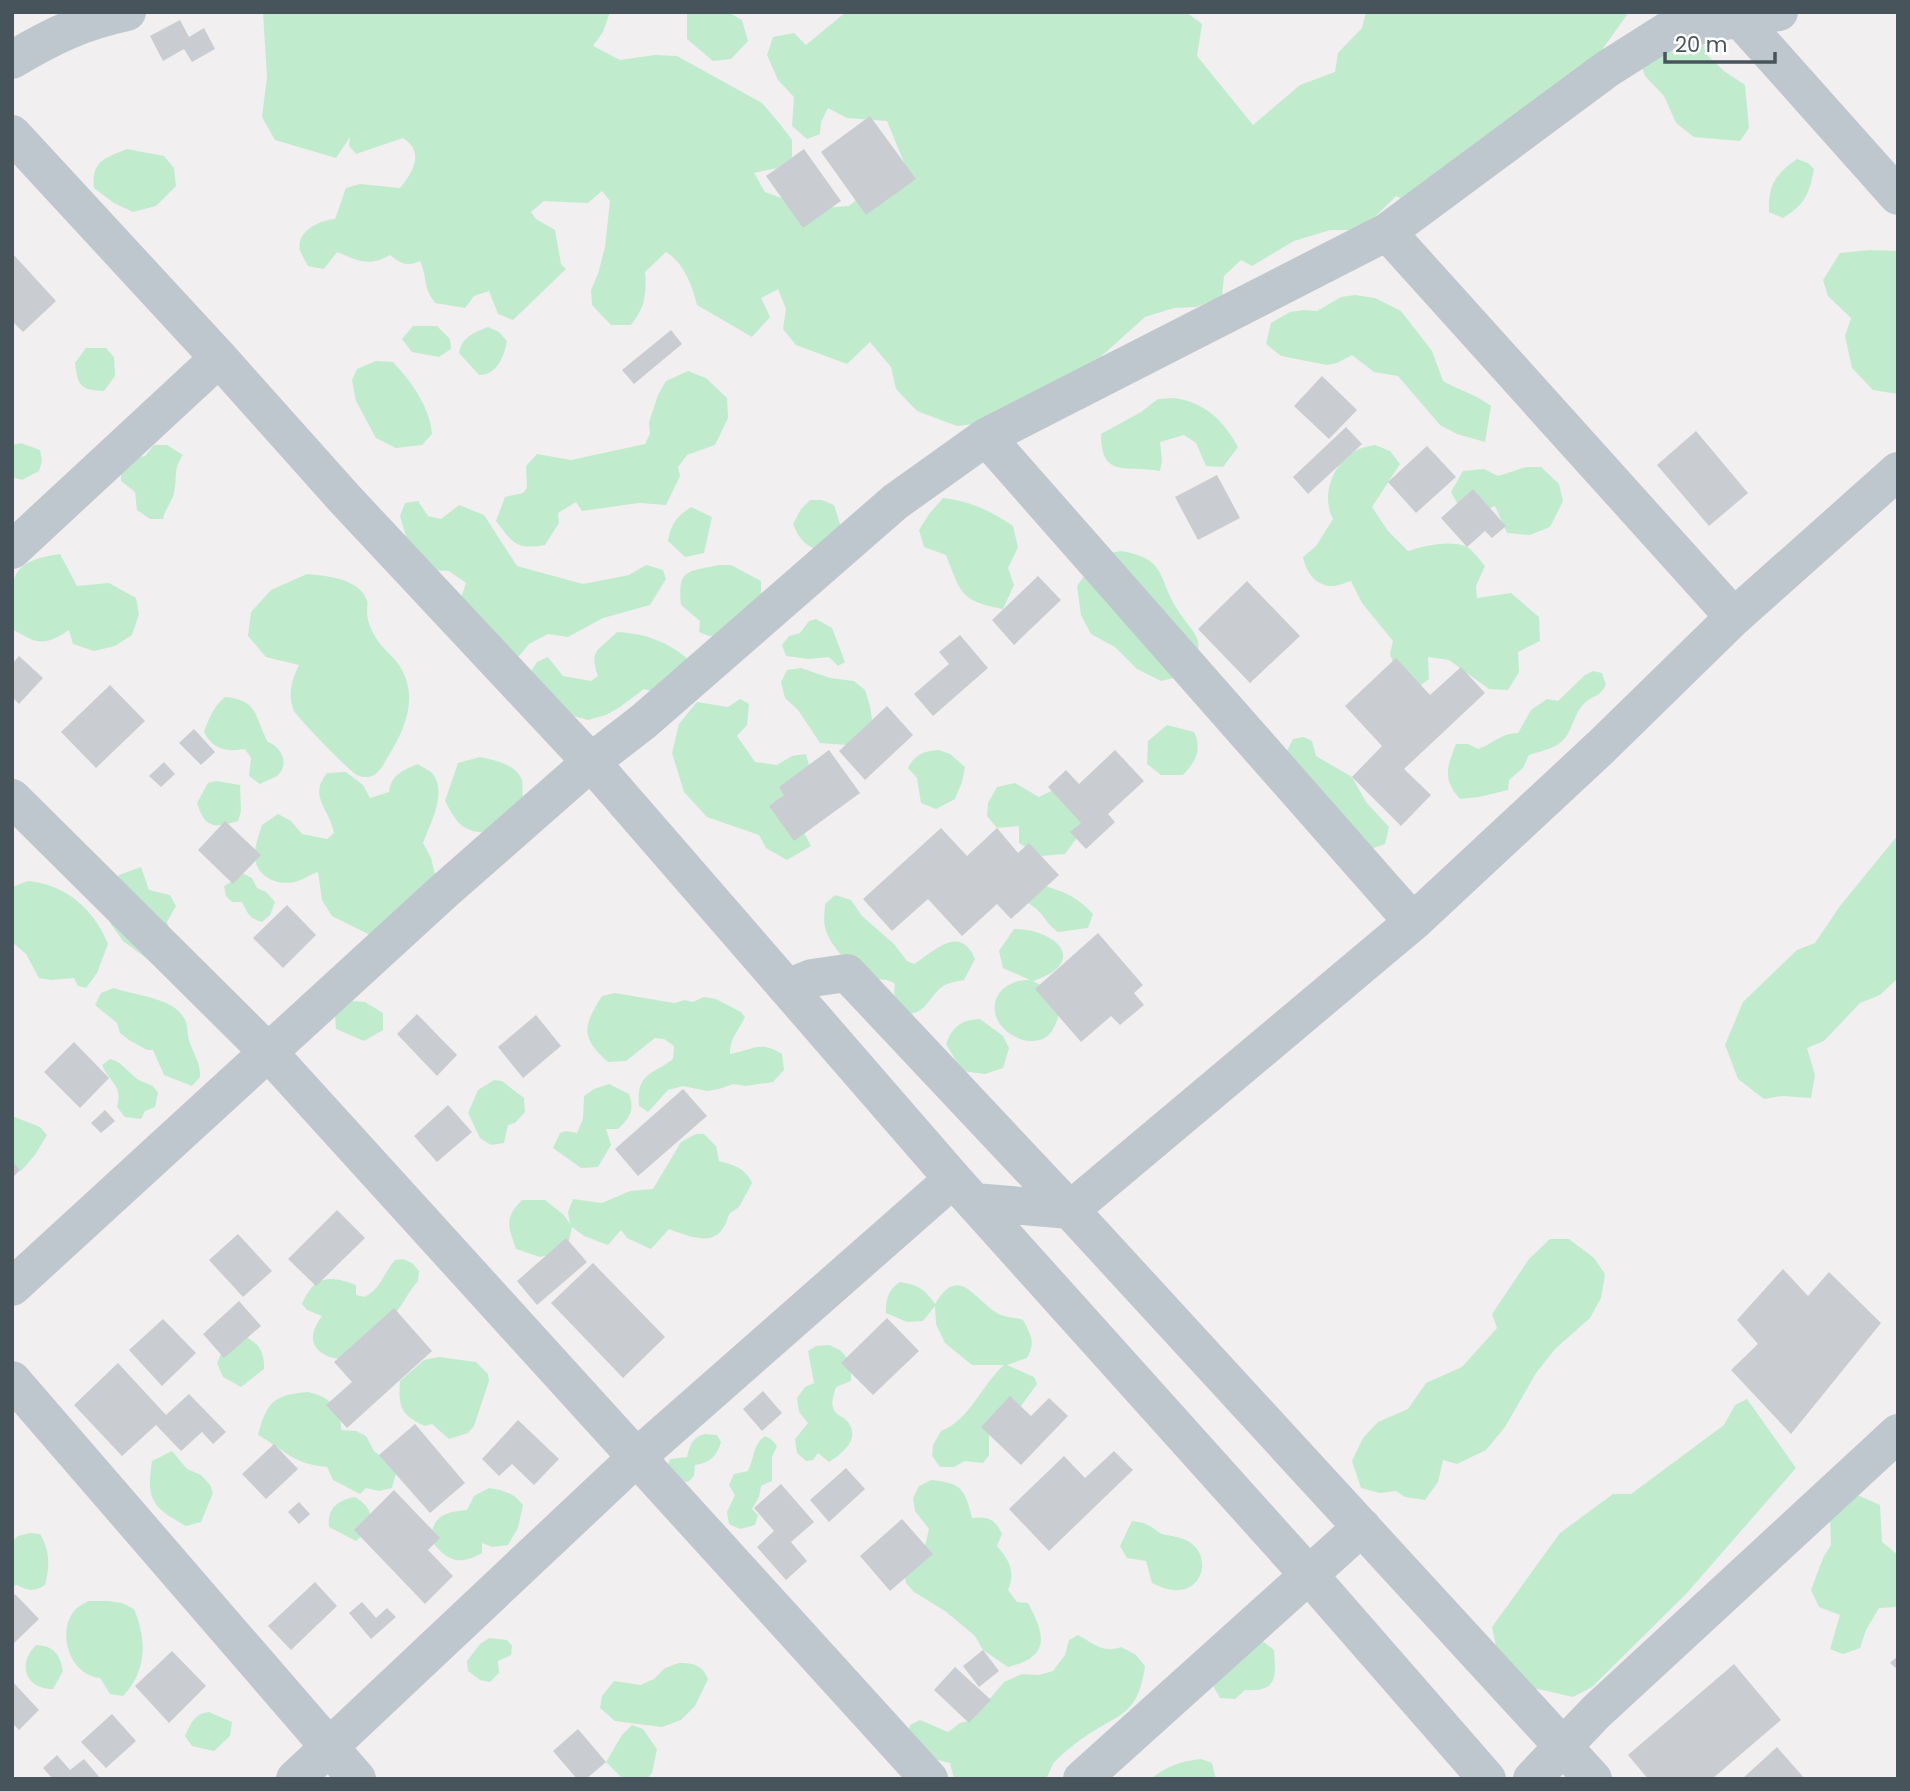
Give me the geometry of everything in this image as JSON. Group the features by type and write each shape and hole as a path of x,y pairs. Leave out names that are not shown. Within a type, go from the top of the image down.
{"street":[{"path":"12,60 55,35 127,12"},
{"path":"12,1287 443,892 895,502 986,437 1388,232 1607,69 1667,31 1779,12"},
{"path":"1740,19 1898,196"},
{"path":"12,134 344,498 591,762 963,1190 1308,1574 1487,1779"},
{"path":"1388,232 1734,617"},
{"path":"12,550 219,358"},
{"path":"986,437 1413,922"},
{"path":"1070,1210 1413,922 1601,747 1734,617 1898,471"},
{"path":"12,798 268,1052 929,1779"},
{"path":"787,988 812,978 847,973 1070,1210 1593,1779"},
{"path":"295,1779 637,1457 963,1190 1070,1210"},
{"path":"12,1380 358,1779"},
{"path":"1532,1779 1563,1746 1898,1433"},
{"path":"1082,1779 1362,1527"}],"green space":[{"path":"263,12 610,12 603,32 593,46 620,60 655,55 677,56 762,103 792,140 792,158 777,168 754,173 765,192 811,209 849,206 870,188 905,165 887,121 847,118 828,108 821,122 820,134 807,139 792,126 794,97 778,80 767,55 773,37 794,33 806,45 846,12 1186,12 1202,24 1197,56 1253,125 1300,85 1335,72 1338,53 1362,28 1366,12 1629,12 1597,57 1418,206 1396,196 1377,215 1356,230 1330,230 1294,241 1252,266 1241,260 1224,276 1222,297 1196,307 1174,308 1145,317 1085,371 984,423 957,426 917,411 896,389 891,367 870,342 847,364 796,345 783,329 786,309 778,289 761,298 770,317 752,337 697,305 686,275 678,262 666,252 645,272 644,300 631,325 611,325 592,305 591,290 605,247 610,201 602,191 588,203 544,201 531,212 536,219 555,230 561,264 566,269 513,320 498,314 489,291 474,296 465,308 435,303 428,291 420,261 404,264 390,255 370,262 337,252 324,269 308,266 300,250 305,232 316,224 335,219 346,188 360,184 400,188 415,162 414,149 403,138 356,154 349,146 350,137 336,158 275,140 262,117 267,77"},
{"path":"687,12 728,12 742,20 748,41 731,59 713,61 687,39"},
{"path":"1700,29 1706,54 1724,71 1745,85 1749,128 1740,141 1694,137 1676,123 1664,96 1645,76 1635,46"},
{"path":"127,149 164,156 174,168 176,186 156,206 133,212 114,203 94,188 97,166 106,158"},
{"path":"1797,159 1808,163 1814,169 1812,178 1801,203 1783,218 1769,212 1770,195 1774,181"},
{"path":"1898,251 1898,394 1873,390 1852,368 1845,336 1851,318 1828,296 1823,280 1840,253"},
{"path":"1355,295 1375,298 1401,311 1432,351 1443,381 1491,406 1485,442 1457,434 1440,425 1398,376 1374,372 1352,355 1327,365 1281,356 1266,344 1271,323 1290,312 1317,311 1341,297"},
{"path":"413,326 437,326 450,339 451,349 439,357 412,352 402,339"},
{"path":"488,327 499,332 507,341 502,359 495,368 479,375 459,353 466,339"},
{"path":"86,348 106,348 114,357 115,376 104,391 90,390 79,382 75,363"},
{"path":"376,361 393,362 418,395 428,414 432,434 422,445 396,448 376,438 356,401 352,380 357,369"},
{"path":"688,371 706,378 727,398 728,418 715,445 687,455 678,467 680,476 666,505 639,503 582,511 576,502 558,513 559,523 545,545 521,545 507,535 496,521 505,497 523,493 527,488 526,466 537,454 571,460 645,444 650,434 649,422 658,395 666,381"},
{"path":"1174,398 1204,408 1226,429 1238,447 1223,467 1206,466 1196,443 1184,435 1160,442 1160,471 1126,469 1111,464 1105,458 1101,434 1141,412 1158,399"},
{"path":"21,443 40,450 42,461 39,471 22,480 12,477 12,445"},
{"path":"154,445 167,445 183,455 176,470 173,496 163,519 150,519 137,510 135,492 121,481 121,472 133,458 145,456"},
{"path":"1375,445 1390,451 1400,464 1372,507 1388,531 1408,551 1444,544 1468,547 1485,566 1476,586 1477,598 1511,593 1539,617 1540,641 1518,652 1519,672 1508,690 1489,689 1449,660 1428,657 1429,679 1421,685 1399,679 1390,654 1393,641 1362,603 1351,581 1328,586 1317,581 1307,568 1303,557 1316,546 1333,519 1328,499 1336,470 1350,454"},
{"path":"1526,467 1541,467 1559,484 1563,501 1550,527 1530,535 1507,533 1495,506 1479,513 1457,503 1451,492 1463,471 1484,469 1498,476"},
{"path":"943,498 980,508 1013,526 1018,547 1008,568 1014,585 1003,609 970,599 955,579 946,555 924,547 919,530"},
{"path":"810,500 822,500 834,505 842,530 823,552 804,542 793,524 801,509"},
{"path":"418,501 428,516 441,519 459,505 484,515 517,566 583,584 629,575 646,565 663,570 666,579 650,605 603,618 568,637 548,634 529,644 519,656 501,663 461,618 462,595 466,583 449,571 431,570 412,557 400,516 405,503"},
{"path":"691,507 712,517 704,553 685,557 668,541 675,521"},
{"path":"1121,551 1136,554 1154,564 1177,609 1194,633 1199,645 1187,675 1161,681 1137,669 1115,647 1091,634 1081,615 1077,586 1099,555"},
{"path":"60,554 77,586 109,583 136,598 139,614 132,635 115,646 94,651 73,644 69,630 53,639 40,642 12,629 12,586 15,576 29,562"},
{"path":"719,565 731,565 761,581 761,595 724,637 699,632 700,621 681,605 680,593 683,578 687,574"},
{"path":"307,574 342,580 363,593 372,630 405,677 409,700 405,722 383,765 372,776 361,777 352,772 294,711 291,687 299,665 266,657 248,636 251,612 271,590"},
{"path":"816,619 832,628 845,662 838,666 829,657 809,659 786,656 782,645 789,636 800,633 809,621"},
{"path":"617,632 651,638 679,652 698,667 669,696 644,689 606,715 588,720 559,712 528,676 537,662 548,657 563,676 591,681 598,676 594,660 597,651"},
{"path":"801,668 830,678 854,681 865,690 873,726 859,746 820,743 798,710 785,698 781,682 787,670"},
{"path":"1593,671 1602,673 1606,685 1599,694 1581,707 1561,742 1529,755 1523,768 1509,780 1508,790 1460,799 1448,779 1450,759 1456,744 1468,744 1478,749 1501,737 1518,733 1531,710 1547,699 1558,701 1585,675"},
{"path":"225,697 245,702 254,712 268,742 277,748 283,757 283,767 277,776 260,784 249,776 251,758 245,749 232,750 216,746 204,732 215,708"},
{"path":"740,699 749,704 747,725 737,736 755,762 777,765 792,756 806,754 809,765 797,784 777,801 785,829 804,833 811,846 787,860 766,848 759,835 707,817 684,792 672,753 679,724 697,702 728,707"},
{"path":"1167,725 1194,732 1197,738 1198,750 1183,775 1161,775 1147,764 1148,741"},
{"path":"1304,737 1312,741 1316,756 1352,777 1366,802 1389,827 1385,844 1365,851 1285,755 1293,739"},
{"path":"939,750 950,754 965,767 955,799 936,809 921,803 917,778 908,768 920,754"},
{"path":"480,757 510,766 522,780 523,798 491,833 473,831 462,826 445,801 458,763"},
{"path":"418,764 432,773 438,789 436,808 423,843 435,874 374,937 332,916 322,900 318,872 298,881 284,883 270,879 260,871 255,854 262,825 278,814 291,821 302,834 327,839 334,833 319,789 327,773 346,772 363,785 370,798 389,792 395,777"},
{"path":"216,781 240,785 241,811 238,821 223,825 212,824 207,822 200,812 197,803 208,783"},
{"path":"1015,783 1039,797 1051,791 1062,793 1082,822 1076,839 1065,854 1041,856 1019,843 1019,826 997,828 987,816 988,803 997,787"},
{"path":"1898,835 1898,978 1880,995 1860,1003 1824,1041 1807,1048 1815,1075 1811,1098 1782,1096 1764,1099 1738,1079 1725,1045 1743,1002 1797,950 1815,943 1840,906"},
{"path":"141,867 149,890 170,895 176,906 167,922 172,940 154,964 123,941 110,923 119,875"},
{"path":"238,871 252,878 257,888 266,892 275,902 270,915 262,922 251,917 242,902 232,902 226,896 224,886 231,882"},
{"path":"28,881 54,887 77,900 102,931 108,944 97,973 86,988 78,986 74,978 39,978 26,954 12,942 12,887"},
{"path":"1041,885 1070,895 1082,903 1093,914 1088,928 1058,932 1053,928 1028,903 1033,890"},
{"path":"835,895 851,900 862,916 894,944 907,961 914,964 947,943 962,943 975,959 964,980 941,988 917,1012 901,1014 894,993 895,984 861,973 848,962 827,934 824,924 825,904"},
{"path":"1014,929 1043,934 1061,948 1063,956 1060,965 1033,981 1056,993 1059,1008 1053,1029 1039,1040 1030,1041 1011,1035 998,1021 995,1012 997,998 1005,987 1017,981 1030,980 1003,968 999,951"},
{"path":"114,988 162,1001 178,1011 185,1020 199,1067 200,1077 192,1086 164,1075 153,1050 147,1050 129,1040 120,1033 117,1023 95,1005 101,993"},
{"path":"615,993 674,1003 685,1000 693,1002 704,997 716,999 741,1012 745,1017 733,1040 730,1054 756,1047 768,1048 782,1054 784,1070 773,1082 746,1086 733,1084 707,1091 683,1086 668,1090 648,1112 639,1106 640,1087 647,1076 673,1059 674,1046 664,1039 655,1038 626,1061 608,1062 593,1045 587,1031 591,1015 602,996"},
{"path":"351,1001 365,1002 383,1013 383,1030 364,1041 336,1029 335,1016"},
{"path":"980,1019 1003,1036 1009,1048 1003,1068 985,1074 962,1071 946,1044 958,1025"},
{"path":"110,1059 152,1086 158,1093 155,1107 145,1111 141,1119 125,1117 117,1107 117,1089 102,1065"},
{"path":"494,1080 502,1081 524,1098 525,1112 515,1123 508,1125 504,1143 491,1145 480,1138 468,1113 478,1090"},
{"path":"609,1084 629,1094 632,1105 630,1113 618,1129 606,1129 611,1145 598,1167 581,1168 553,1148 560,1133 577,1133 583,1119 584,1096"},
{"path":"12,1116 40,1127 47,1135 21,1171 12,1168"},
{"path":"696,1134 704,1134 716,1146 719,1161 738,1168 752,1183 739,1207 729,1214 720,1233 713,1237 697,1238 669,1229 651,1249 627,1238 621,1230 608,1245 584,1236 572,1227 567,1250 540,1257 516,1249 509,1223 512,1212 522,1200 545,1200 564,1215 570,1224 568,1212 573,1199 602,1203 630,1191 653,1189 681,1142"},
{"path":"1550,1239 1569,1239 1594,1258 1605,1274 1601,1298 1590,1318 1555,1349 1536,1373 1505,1427 1486,1450 1457,1464 1443,1460 1438,1482 1425,1500 1405,1497 1396,1491 1380,1493 1361,1488 1352,1461 1363,1438 1378,1422 1408,1409 1426,1383 1462,1367 1497,1328 1492,1314 1529,1259"},
{"path":"403,1259 412,1263 419,1271 418,1281 393,1316 343,1358 327,1356 316,1348 313,1333 322,1316 307,1310 302,1304 312,1287 324,1280 338,1280 356,1285 356,1295 365,1297 379,1284 395,1260"},
{"path":"900,1282 920,1288 935,1304 952,1286 968,1289 992,1310 1023,1320 1028,1330 1032,1343 1027,1358 1007,1365 1034,1377 1037,1384 1021,1406 1005,1412 989,1434 989,1455 983,1463 965,1461 954,1467 940,1467 932,1456 933,1445 941,1431 960,1419 1004,1365 972,1365 945,1343 936,1324 935,1306 923,1321 907,1322 886,1313 888,1295"},
{"path":"238,1334 258,1346 264,1362 264,1369 241,1387 223,1377 217,1363"},
{"path":"829,1345 840,1350 851,1362 851,1381 836,1387 832,1404 835,1412 851,1427 851,1439 844,1450 829,1462 818,1453 813,1460 806,1461 797,1453 795,1439 808,1423 799,1412 797,1398 805,1387 814,1383 808,1351 816,1346"},
{"path":"439,1357 476,1362 488,1374 489,1381 474,1426 468,1433 449,1439 432,1424 425,1426 406,1414 400,1397 400,1381 424,1360"},
{"path":"308,1392 333,1404 339,1415 341,1430 356,1431 366,1436 374,1451 390,1463 396,1473 392,1488 379,1491 366,1488 360,1494 333,1480 327,1467 298,1460 258,1435 273,1402 287,1395"},
{"path":"1747,1399 1796,1468 1686,1594 1592,1687 1573,1697 1529,1687 1497,1651 1492,1627 1560,1533 1613,1494 1631,1494 1724,1425 1735,1405"},
{"path":"705,1434 717,1435 721,1442 717,1451 709,1461 695,1465 694,1476 688,1482 675,1481 666,1470 670,1459 687,1457 693,1442"},
{"path":"765,1436 777,1446 772,1457 772,1481 761,1486 759,1497 752,1509 758,1515 755,1525 740,1529 729,1524 727,1512 735,1495 729,1485 734,1474 748,1471 756,1447"},
{"path":"172,1451 187,1469 201,1475 210,1485 213,1493 201,1522 186,1526 159,1507 151,1494 152,1461"},
{"path":"931,1480 950,1483 960,1489 967,1500 972,1518 990,1520 1002,1534 997,1546 1010,1566 1008,1590 1017,1602 1028,1603 1041,1635 1038,1651 1022,1663 1008,1667 983,1650 975,1636 945,1611 914,1592 906,1583 903,1569 925,1546 929,1529 915,1511 913,1498 919,1486"},
{"path":"489,1488 508,1493 523,1505 518,1528 508,1545 492,1547 482,1543 482,1553 466,1560 453,1559 441,1552 430,1539 434,1525 442,1516 467,1510 474,1496"},
{"path":"1855,1494 1880,1505 1882,1542 1898,1555 1898,1607 1879,1608 1866,1630 1860,1648 1843,1654 1830,1649 1840,1615 1819,1607 1811,1590 1831,1545 1830,1518"},
{"path":"355,1497 370,1513 367,1530 356,1541 329,1527 330,1515 335,1506 343,1500"},
{"path":"1132,1521 1144,1523 1162,1534 1181,1538 1197,1549 1202,1569 1192,1586 1179,1590 1152,1583 1146,1561 1127,1558 1120,1546"},
{"path":"40,1534 46,1546 48,1565 45,1585 31,1590 12,1586 12,1541 18,1536"},
{"path":"88,1601 122,1603 134,1609 141,1632 142,1655 137,1676 123,1696 110,1694 100,1678 81,1670 69,1652 66,1631 69,1620 75,1610"},
{"path":"1078,1635 1103,1648 1121,1647 1136,1655 1145,1666 1142,1682 1133,1703 1119,1716 1082,1738 1064,1753 1053,1764 1046,1779 954,1779 950,1763 905,1752 910,1725 920,1720 948,1732 960,1723 972,1720 1004,1682 1022,1674 1039,1675 1053,1671 1065,1655 1069,1640"},
{"path":"489,1638 507,1640 512,1646 511,1655 498,1661 499,1673 490,1682 480,1680 468,1671 467,1661 480,1644"},
{"path":"1264,1642 1274,1650 1273,1681 1264,1688 1245,1690 1235,1699 1220,1698 1212,1684 1253,1644"},
{"path":"36,1645 52,1649 60,1660 63,1671 53,1689 36,1685 27,1674 27,1660"},
{"path":"679,1663 697,1666 708,1679 695,1706 681,1720 662,1727 615,1721 600,1708 602,1696 614,1681 640,1685 654,1679 665,1668"},
{"path":"209,1712 232,1722 230,1736 214,1751 192,1746 185,1736 196,1717"},
{"path":"632,1725 643,1729 657,1749 652,1773 647,1779 623,1779 606,1762 622,1735"},
{"path":"1201,1759 1212,1763 1216,1779 1151,1779 1175,1765"}],"building":[{"path":"180,20 189,37 204,28 215,49 192,62 184,49 163,61 150,36"},
{"path":"870,116 916,179 866,215 821,152"},
{"path":"804,149 841,201 803,228 766,176"},
{"path":"12,253 56,301 23,332 12,321"},
{"path":"671,330 682,344 634,384 622,370"},
{"path":"1322,376 1357,410 1329,439 1294,406"},
{"path":"1346,427 1362,444 1308,494 1293,477"},
{"path":"1696,431 1748,493 1709,526 1657,465"},
{"path":"1427,446 1456,477 1416,513 1388,482"},
{"path":"1217,475 1240,518 1198,540 1175,497"},
{"path":"1473,489 1506,526 1492,538 1485,531 1467,547 1441,518"},
{"path":"1038,576 1061,600 1014,645 992,620"},
{"path":"1247,581 1300,636 1250,683 1198,629"},
{"path":"960,635 988,668 933,716 914,694 949,664 939,652"},
{"path":"19,656 43,678 19,704 12,697 12,664"},
{"path":"1396,658 1430,695 1461,667 1485,693 1404,769 1431,795 1401,826 1352,777 1382,746 1345,706"},
{"path":"110,685 145,721 96,768 61,732"},
{"path":"887,706 913,735 865,780 839,751"},
{"path":"194,729 215,752 201,765 179,743"},
{"path":"829,750 860,793 794,841 769,806 784,795 779,787"},
{"path":"1115,750 1144,781 1108,814 1115,822 1086,849 1070,832 1081,823 1048,787 1066,770 1079,784"},
{"path":"164,762 175,774 161,787 149,776"},
{"path":"225,821 261,855 233,884 198,850"},
{"path":"941,828 967,856 997,828 1018,853 1029,843 1059,875 1011,919 997,904 962,936 928,899 892,931 863,899"},
{"path":"287,905 316,935 283,968 253,938"},
{"path":"1098,933 1143,985 1134,993 1144,1005 1120,1025 1111,1016 1081,1042 1035,989"},
{"path":"417,1014 457,1055 437,1076 397,1034"},
{"path":"536,1015 561,1046 523,1078 498,1047"},
{"path":"74,1042 109,1078 80,1108 44,1072"},
{"path":"683,1089 707,1116 638,1176 615,1149"},
{"path":"448,1105 472,1132 437,1162 414,1136"},
{"path":"105,1110 115,1121 101,1133 91,1123"},
{"path":"12,1161 20,1170 12,1178"},
{"path":"337,1210 365,1238 316,1286 288,1259"},
{"path":"238,1234 272,1271 243,1297 209,1260"},
{"path":"566,1238 587,1262 537,1305 517,1281"},
{"path":"593,1263 665,1337 623,1378 551,1303"},
{"path":"1783,1269 1808,1296 1829,1272 1881,1323 1791,1434 1731,1370 1758,1344 1737,1320"},
{"path":"239,1301 261,1326 224,1358 203,1334"},
{"path":"394,1308 432,1351 347,1428 326,1405 352,1382 334,1362"},
{"path":"887,1318 919,1351 873,1395 841,1363"},
{"path":"163,1319 196,1353 162,1386 129,1350"},
{"path":"118,1363 166,1415 189,1394 226,1432 213,1444 202,1432 181,1451 156,1425 122,1456 74,1405"},
{"path":"763,1391 782,1413 762,1431 743,1409"},
{"path":"1010,1396 1031,1416 1049,1398 1068,1416 1021,1465 981,1427"},
{"path":"518,1420 559,1459 534,1485 512,1464 499,1476 482,1459"},
{"path":"415,1424 465,1483 430,1513 379,1455"},
{"path":"274,1444 298,1469 266,1499 242,1474"},
{"path":"1114,1451 1133,1470 1049,1551 1009,1509 1064,1456 1085,1478"},
{"path":"846,1468 865,1489 829,1522 810,1500"},
{"path":"781,1484 814,1522 791,1542 807,1561 786,1580 757,1547 774,1531 754,1508"},
{"path":"394,1490 440,1538 428,1550 453,1576 425,1604 354,1530"},
{"path":"299,1502 310,1514 299,1524 288,1512"},
{"path":"902,1519 933,1554 890,1591 860,1556"},
{"path":"315,1582 337,1606 291,1650 268,1626"},
{"path":"15,1594 39,1619 12,1645 12,1596"},
{"path":"362,1602 376,1618 387,1608 396,1617 371,1639 349,1613"},
{"path":"983,1650 999,1671 979,1687 963,1666"},
{"path":"172,1651 206,1686 169,1723 135,1686"},
{"path":"1898,1656 1898,1670 1890,1663"},
{"path":"1734,1664 1781,1720 1712,1779 1648,1779 1628,1755"},
{"path":"955,1667 991,1700 969,1723 934,1690"},
{"path":"12,1681 39,1710 19,1730 12,1723"},
{"path":"112,1714 136,1741 106,1768 81,1742"},
{"path":"578,1729 606,1762 586,1779 577,1779 553,1751"},
{"path":"1777,1747 1805,1779 1742,1779"},
{"path":"57,1755 70,1770 84,1759 101,1779 53,1779 43,1768"}]}
